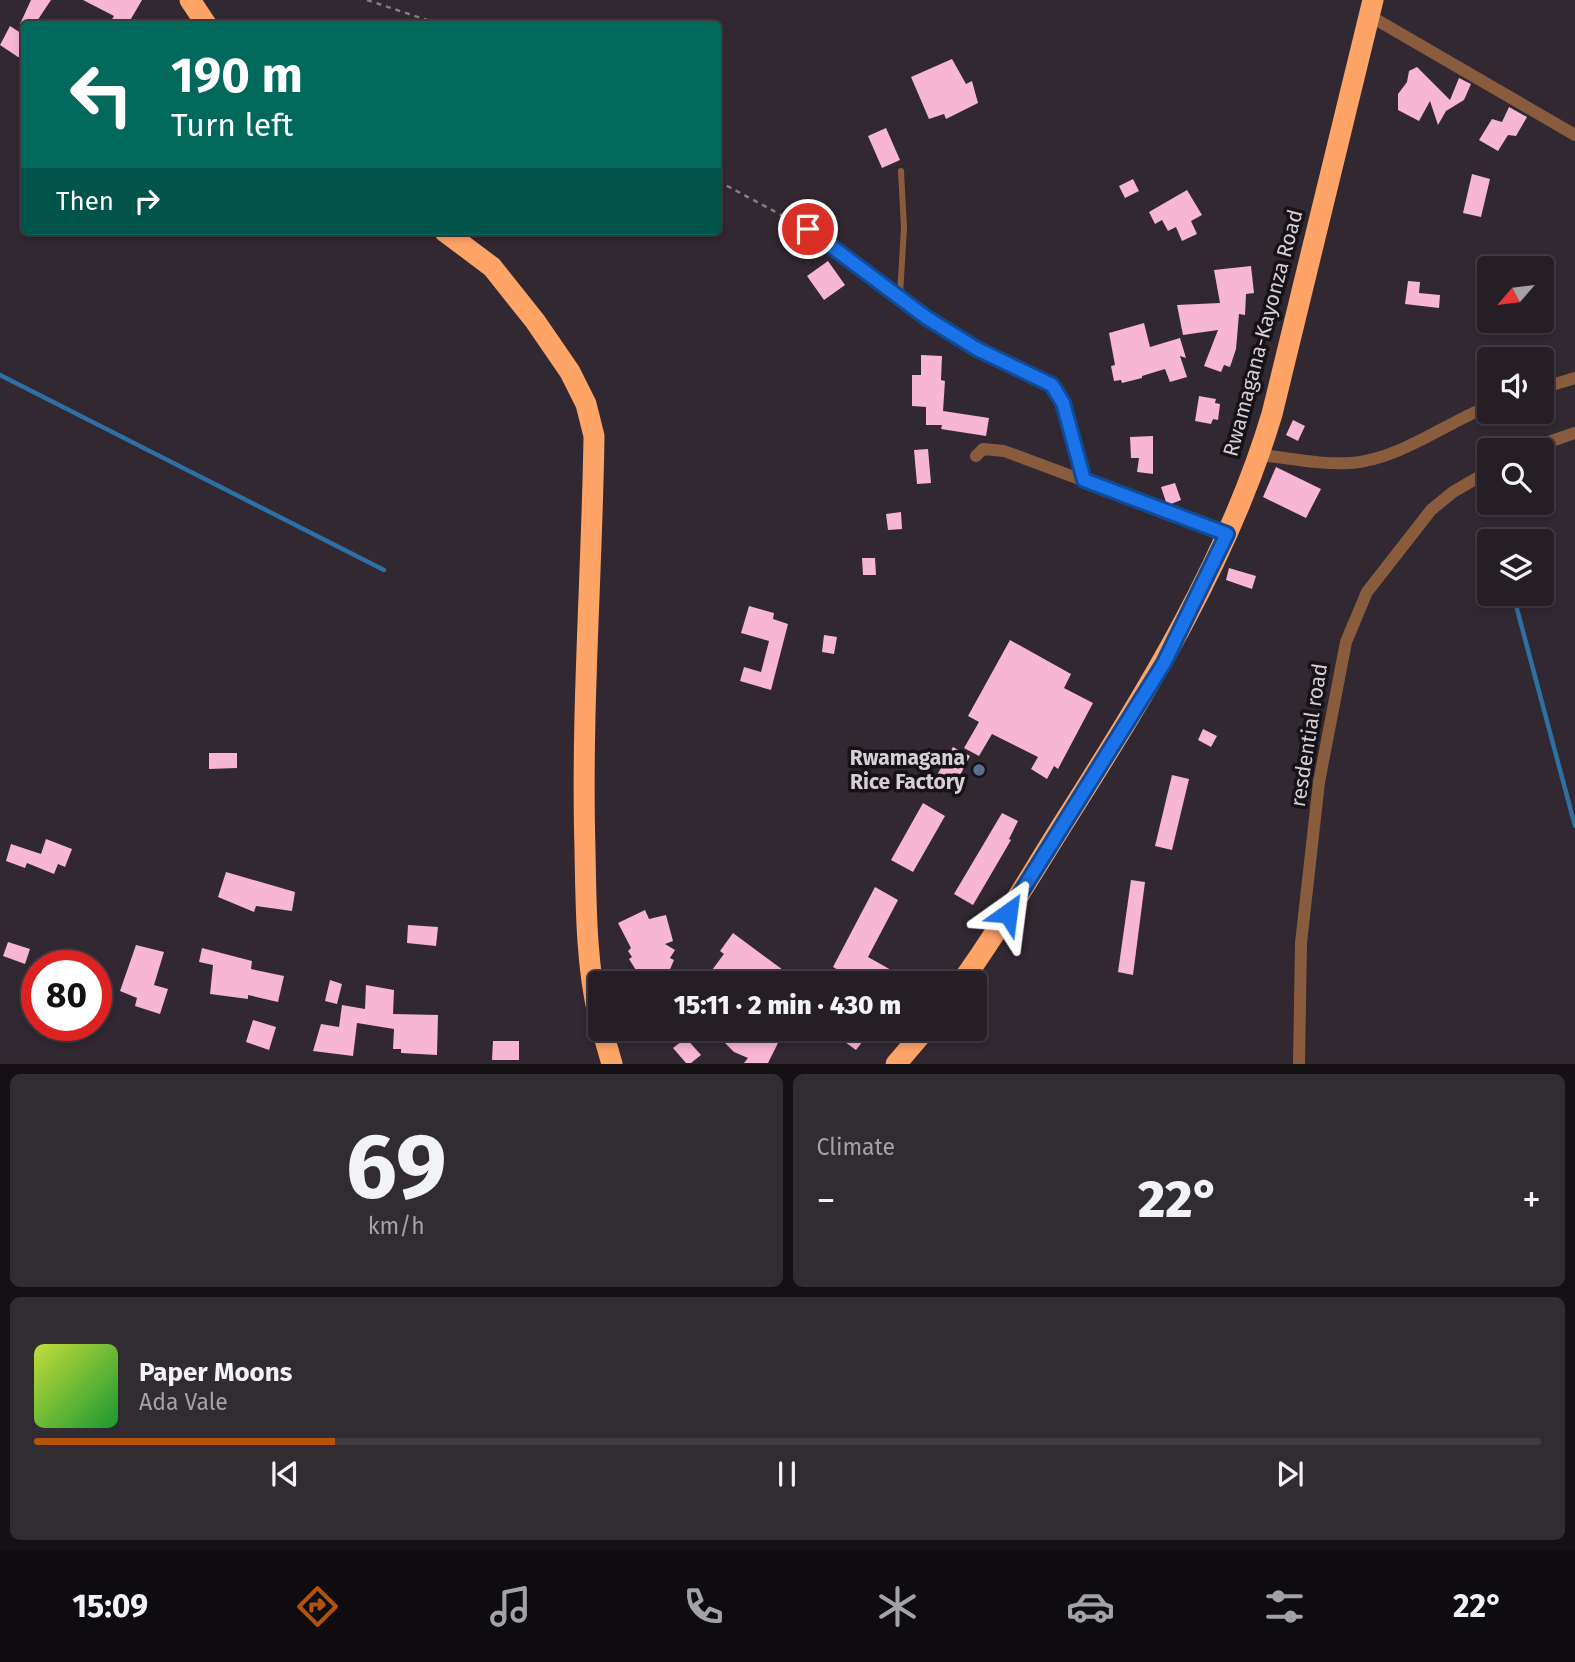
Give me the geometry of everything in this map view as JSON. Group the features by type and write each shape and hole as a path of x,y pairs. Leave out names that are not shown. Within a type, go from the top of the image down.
{"highway":[{"path":"188,1 204,21"},
{"name":"Rwamagana-Kayonza Road","path":"968,971 1130,722 1164,663 1227,534 1260,454 1371,8"},
{"path":"449,235 492,267 535,321 570,372 586,404 594,436 584,812 592,971"},
{"path":"606,1041 612,1063"},
{"path":"896,1063 915,1041"}],"street":[{"path":"1371,8 1575,135"},
{"path":"1554,384 1575,378"},
{"path":"1260,454 1314,462 1350,463 1376,458 1477,412"},
{"path":"1554,440 1575,433"},
{"path":"976,456 983,449 992,447 1227,534"},
{"name":"resdential road","path":"1299,1063 1301,943 1319,782 1346,642 1367,592 1431,510 1453,492 1477,478"}],"lane":[{"path":"900,295 904,228 901,171"},
{"path":"808,229 900,295 927,318 977,349 1052,385 1063,403 1084,480"}],"path":[{"path":"367,0 430,21"},
{"path":"721,183 808,229"}],"building":[{"path":"31,0 51,0 37,21 21,21"},
{"path":"83,0 142,0 130,21 111,21 114,16"},
{"path":"10,26 21,33 21,57 18,57 0,45"},
{"path":"952,59 966,84 972,81 978,103 946,119 944,114 929,119 911,77"},
{"path":"1417,67 1450,100 1459,78 1471,84 1464,100 1446,111 1438,125 1430,101 1419,121 1398,110 1398,94 1407,82 1409,71"},
{"path":"1509,107 1527,117 1516,136 1508,135 1498,151 1479,140 1492,119 1502,122"},
{"path":"886,128 900,160 882,168 868,136"},
{"path":"1472,174 1490,179 1481,217 1463,213"},
{"path":"1133,179 1139,191 1125,198 1119,186"},
{"path":"1187,190 1202,215 1191,221 1197,234 1182,241 1176,227 1168,231 1162,220 1155,224 1149,212"},
{"path":"828,261 845,285 824,300 807,276"},
{"path":"1251,266 1254,293 1246,294 1245,315 1239,314 1236,349 1230,367 1224,365 1221,372 1204,366 1218,330 1183,335 1177,305 1220,303 1214,270"},
{"path":"1408,281 1420,282 1419,293 1440,295 1439,308 1405,304"},
{"path":"1144,323 1150,347 1180,338 1186,358 1180,356 1187,377 1170,382 1165,369 1122,383 1121,380 1114,381 1111,366 1115,365 1109,333"},
{"path":"921,355 942,356 941,380 945,381 943,411 989,418 986,436 941,429 942,425 926,425 926,407 912,406 912,375 921,375"},
{"path":"1199,396 1216,399 1215,403 1220,404 1218,420 1213,419 1211,424 1195,421"},
{"path":"1293,420 1305,426 1298,441 1286,435"},
{"path":"1153,436 1153,474 1137,472 1139,458 1131,458 1130,437"},
{"path":"928,449 931,483 917,484 914,450"},
{"path":"1276,467 1321,489 1306,518 1263,497"},
{"path":"1175,483 1181,500 1171,504 1166,502 1161,487"},
{"path":"901,512 902,529 888,530 886,514"},
{"path":"862,558 875,558 876,575 863,575"},
{"path":"1229,568 1256,576 1252,589 1226,580"},
{"path":"749,606 774,613 773,619 788,624 771,690 740,681 744,667 761,672 769,641 741,633"},
{"path":"824,635 837,637 834,654 822,652"},
{"path":"1010,640 1071,674 1064,688 1093,703 1058,769 1054,766 1047,779 1031,769 1038,757 992,734 979,756 964,748 979,722 968,716"},
{"path":"1203,729 1217,736 1211,747 1198,740"},
{"path":"953,747 970,756 955,785 937,775"},
{"path":"209,753 237,753 237,768 209,769"},
{"path":"1172,775 1189,779 1172,850 1155,846"},
{"path":"923,803 945,816 913,872 891,860"},
{"path":"1002,813 1018,821 1009,839 1011,840 973,905 954,894"},
{"path":"46,839 72,849 65,867 58,864 54,874 27,863 25,868 6,861 11,844 41,854"},
{"path":"226,872 295,892 292,911 256,906 254,912 218,897"},
{"path":"1131,880 1145,882 1133,975 1118,972"},
{"path":"875,887 898,900 868,957 893,971 840,971 833,967"},
{"path":"645,910 649,919 666,915 673,941 665,944 675,950 670,958 674,960 669,971 636,971 629,959 632,957 628,951 631,948 618,923"},
{"path":"408,925 438,927 436,946 407,943"},
{"path":"733,933 784,971 713,971 724,954 720,951"},
{"path":"8,942 30,949 21,950 21,963 3,956"},
{"path":"136,945 164,952 154,985 168,989 160,1014 135,1006 137,998 120,991"},
{"path":"202,948 252,961 251,969 284,976 278,1002 248,995 248,999 210,994 213,965 199,962"},
{"path":"330,980 342,984 337,1004 325,1001"},
{"path":"366,985 394,990 393,1014 438,1015 437,1055 401,1053 401,1049 393,1049 394,1029 357,1023 353,1056 313,1051 321,1024 339,1027 342,1005 365,1009"},
{"path":"253,1020 276,1027 269,1050 246,1042"},
{"path":"493,1041 519,1041 519,1060 492,1060"},
{"path":"682,1041 689,1041 701,1055 691,1063 686,1063 673,1048"},
{"path":"723,1041 778,1043 768,1063 744,1063 748,1058 734,1052"},
{"path":"844,1041 863,1041 856,1050"}],"waterway":[{"path":"0,375 384,570"},
{"path":"1517,609 1575,826"}],"place":[{"name":"Rwamagana Rice Factory","path":"979,770"}],"route":[{"path":"808,229 900,295 927,318 977,349 1052,385 1063,403 1084,480 1227,534 1164,663 1130,722 1008,913"}]}
